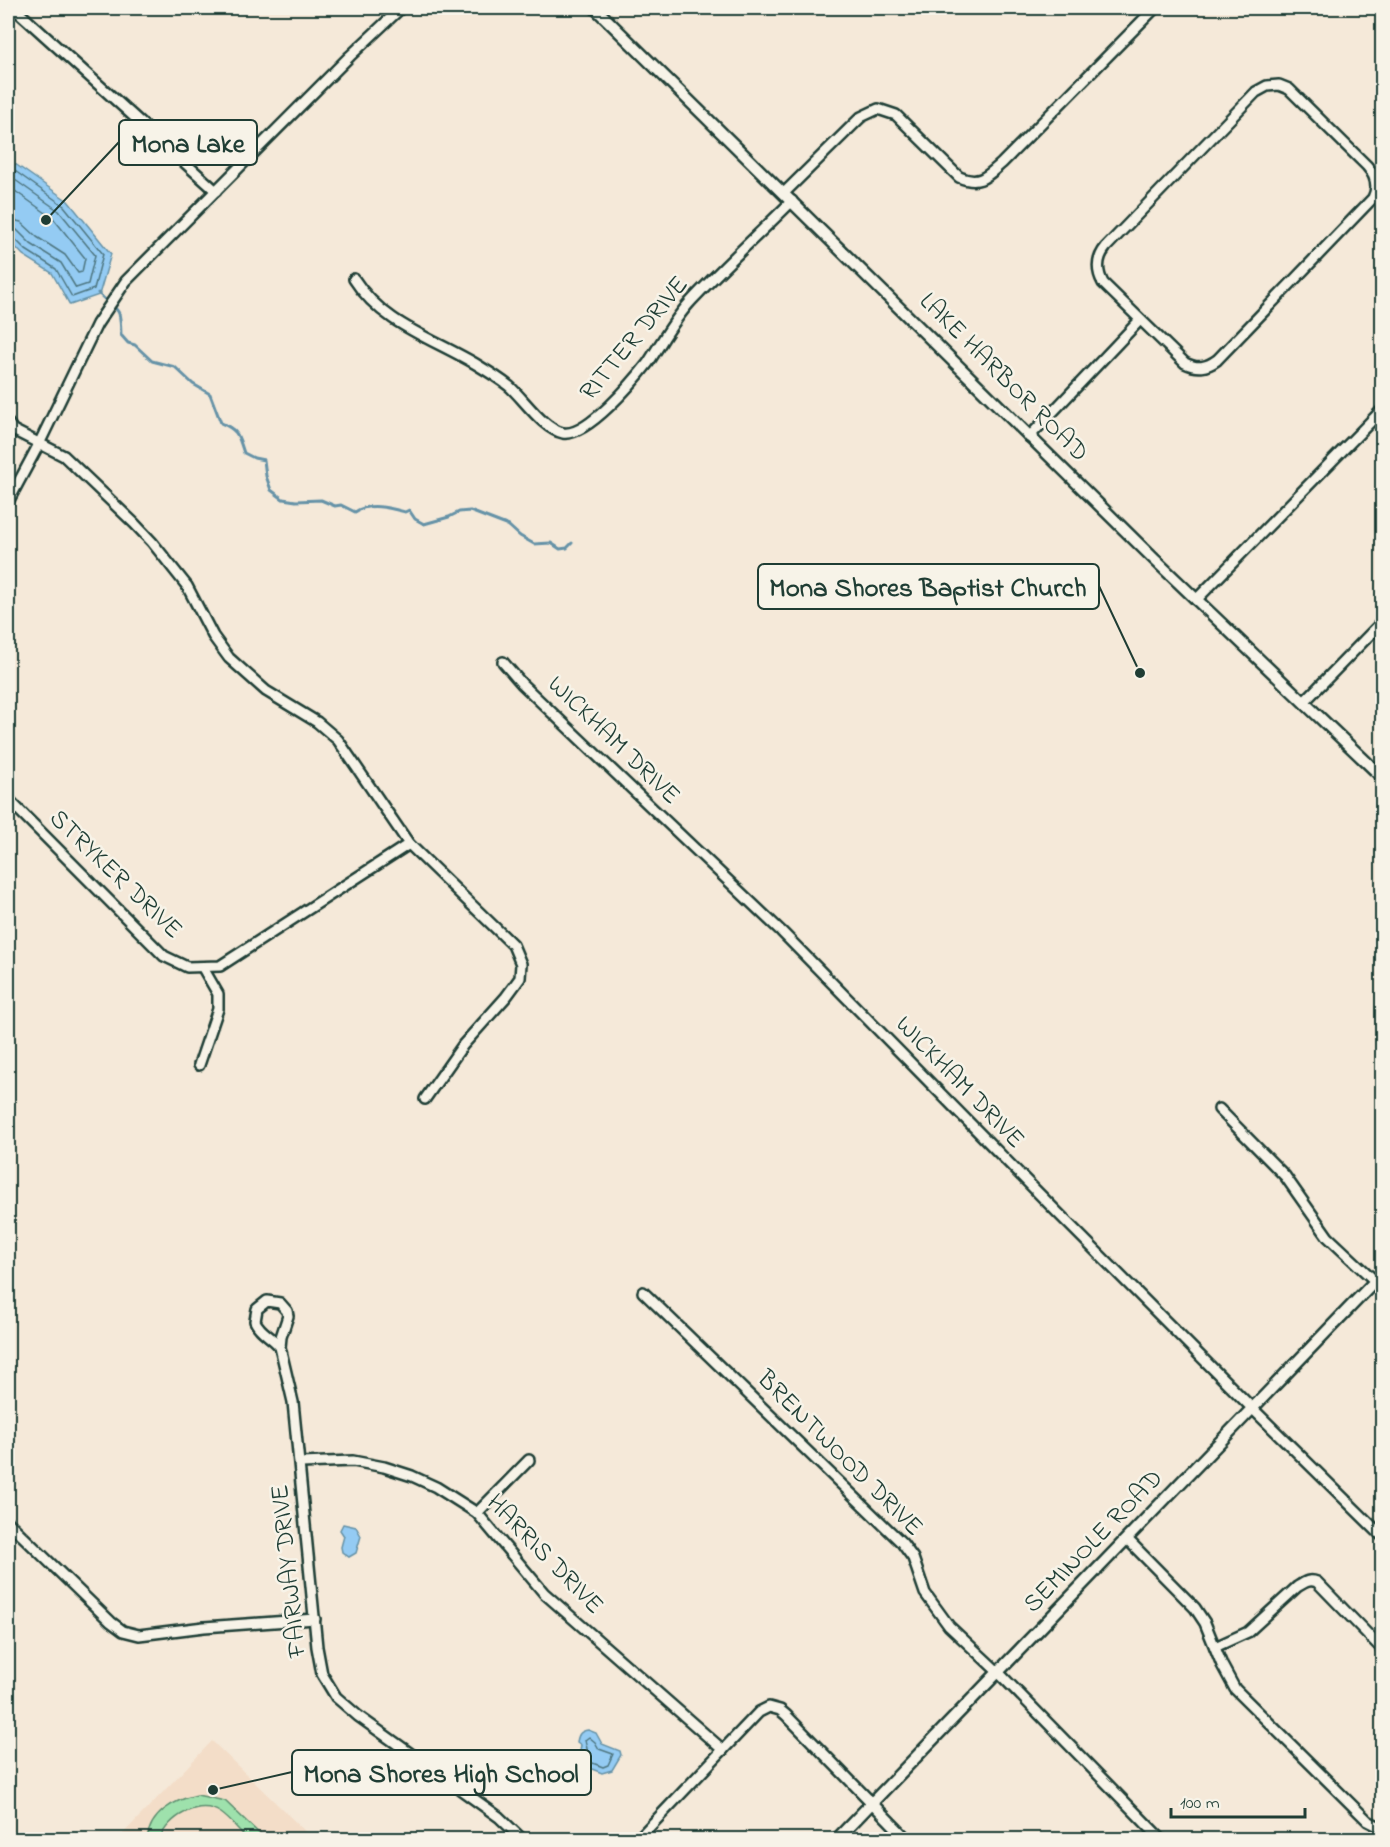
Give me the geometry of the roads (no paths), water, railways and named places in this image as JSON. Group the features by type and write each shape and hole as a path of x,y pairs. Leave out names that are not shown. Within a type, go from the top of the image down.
{"street":[{"path":"14,8 216,192"},
{"path":"8,501 103,315 126,281 350,56 401,8"},
{"name":"LAKE HARBOR ROAD","path":"595,8 1196,600 1383,777"},
{"path":"788,197 861,117 878,109 896,115 959,177 969,181 982,179 1002,163 1155,8"},
{"path":"1279,85 1289,89 1372,171 1376,187 1373,198 1213,363 1201,368 1185,363 1140,320 1100,278 1098,262 1102,252 1261,88 1279,85"},
{"name":"RITTER DRIVE","path":"354,279 363,294 382,312 478,365 509,386 546,423 561,433 571,434 580,431 594,420 630,383 648,362 661,340 691,301 788,197"},
{"path":"1029,436 1140,320"},
{"path":"1196,600 1383,411"},
{"path":"8,423 13,430 64,456 152,542 187,586 213,636 229,658 266,691 318,722 338,740 409,844 513,945 521,964 520,978 464,1045 425,1099"},
{"path":"1304,702 1383,622"},
{"name":"WICKHAM DRIVE","path":"503,662 522,684 781,931 1253,1409 1383,1536"},
{"name":"STRYKER DRIVE","path":"8,799 164,956 187,967 203,968"},
{"path":"199,1065 218,1009 218,994 203,968 220,966 409,844"},
{"path":"1219,1109 1285,1176 1328,1237 1379,1278"},
{"name":"SEMINOLE ROAD","path":"836,1839 1253,1409 1328,1328 1379,1278"},
{"name":"BRENTWOOD DRIVE","path":"643,1292 902,1543 913,1558 926,1593 950,1626 1162,1839"},
{"name":"FAIRWAY DRIVE","path":"280,1347 261,1331 255,1322 257,1309 267,1301 280,1303 287,1311 288,1319 280,1347 293,1402 301,1463 322,1674 336,1697 358,1716 499,1817 523,1839"},
{"path":"477,1513 529,1460"},
{"name":"HARRIS DRIVE","path":"301,1463 353,1461 384,1467 436,1486 477,1513 544,1593 723,1750"},
{"path":"8,1522 87,1600 123,1631 139,1635 204,1627 315,1619"},
{"path":"1127,1539 1195,1608 1205,1623 1235,1689 1368,1821 1383,1828"},
{"path":"1215,1647 1248,1632 1297,1587 1311,1580 1317,1582 1383,1649"},
{"path":"637,1839 759,1712 769,1707 786,1715 908,1839"}],"water":[{"path":"8,159 68,201 111,254 99,295 70,305 52,273 23,255 8,239"},
{"path":"343,1524 356,1527 361,1536 356,1553 349,1557 342,1552 341,1547 344,1536 340,1530"},
{"path":"588,1730 596,1733 602,1744 620,1751 621,1755 612,1770 602,1773 592,1769 589,1771 587,1768 580,1750 581,1745 577,1742 580,1734"}],"waterway":[{"path":"98,293 119,313 121,335 128,343 135,345 152,361 175,367 193,384 210,394 221,423 235,432 244,453 264,460 271,490 283,499 321,500 335,506 341,505 355,512 367,507 405,512 409,510 415,519 424,524 459,512 470,511 509,526 534,544 551,543 560,549 567,548 572,543"}],"place":[{"name":"Mona Lake","path":"46,220"},
{"name":"Mona Shores Baptist Church","path":"1140,673"},
{"name":"Mona Shores High School","path":"213,1790"}]}
